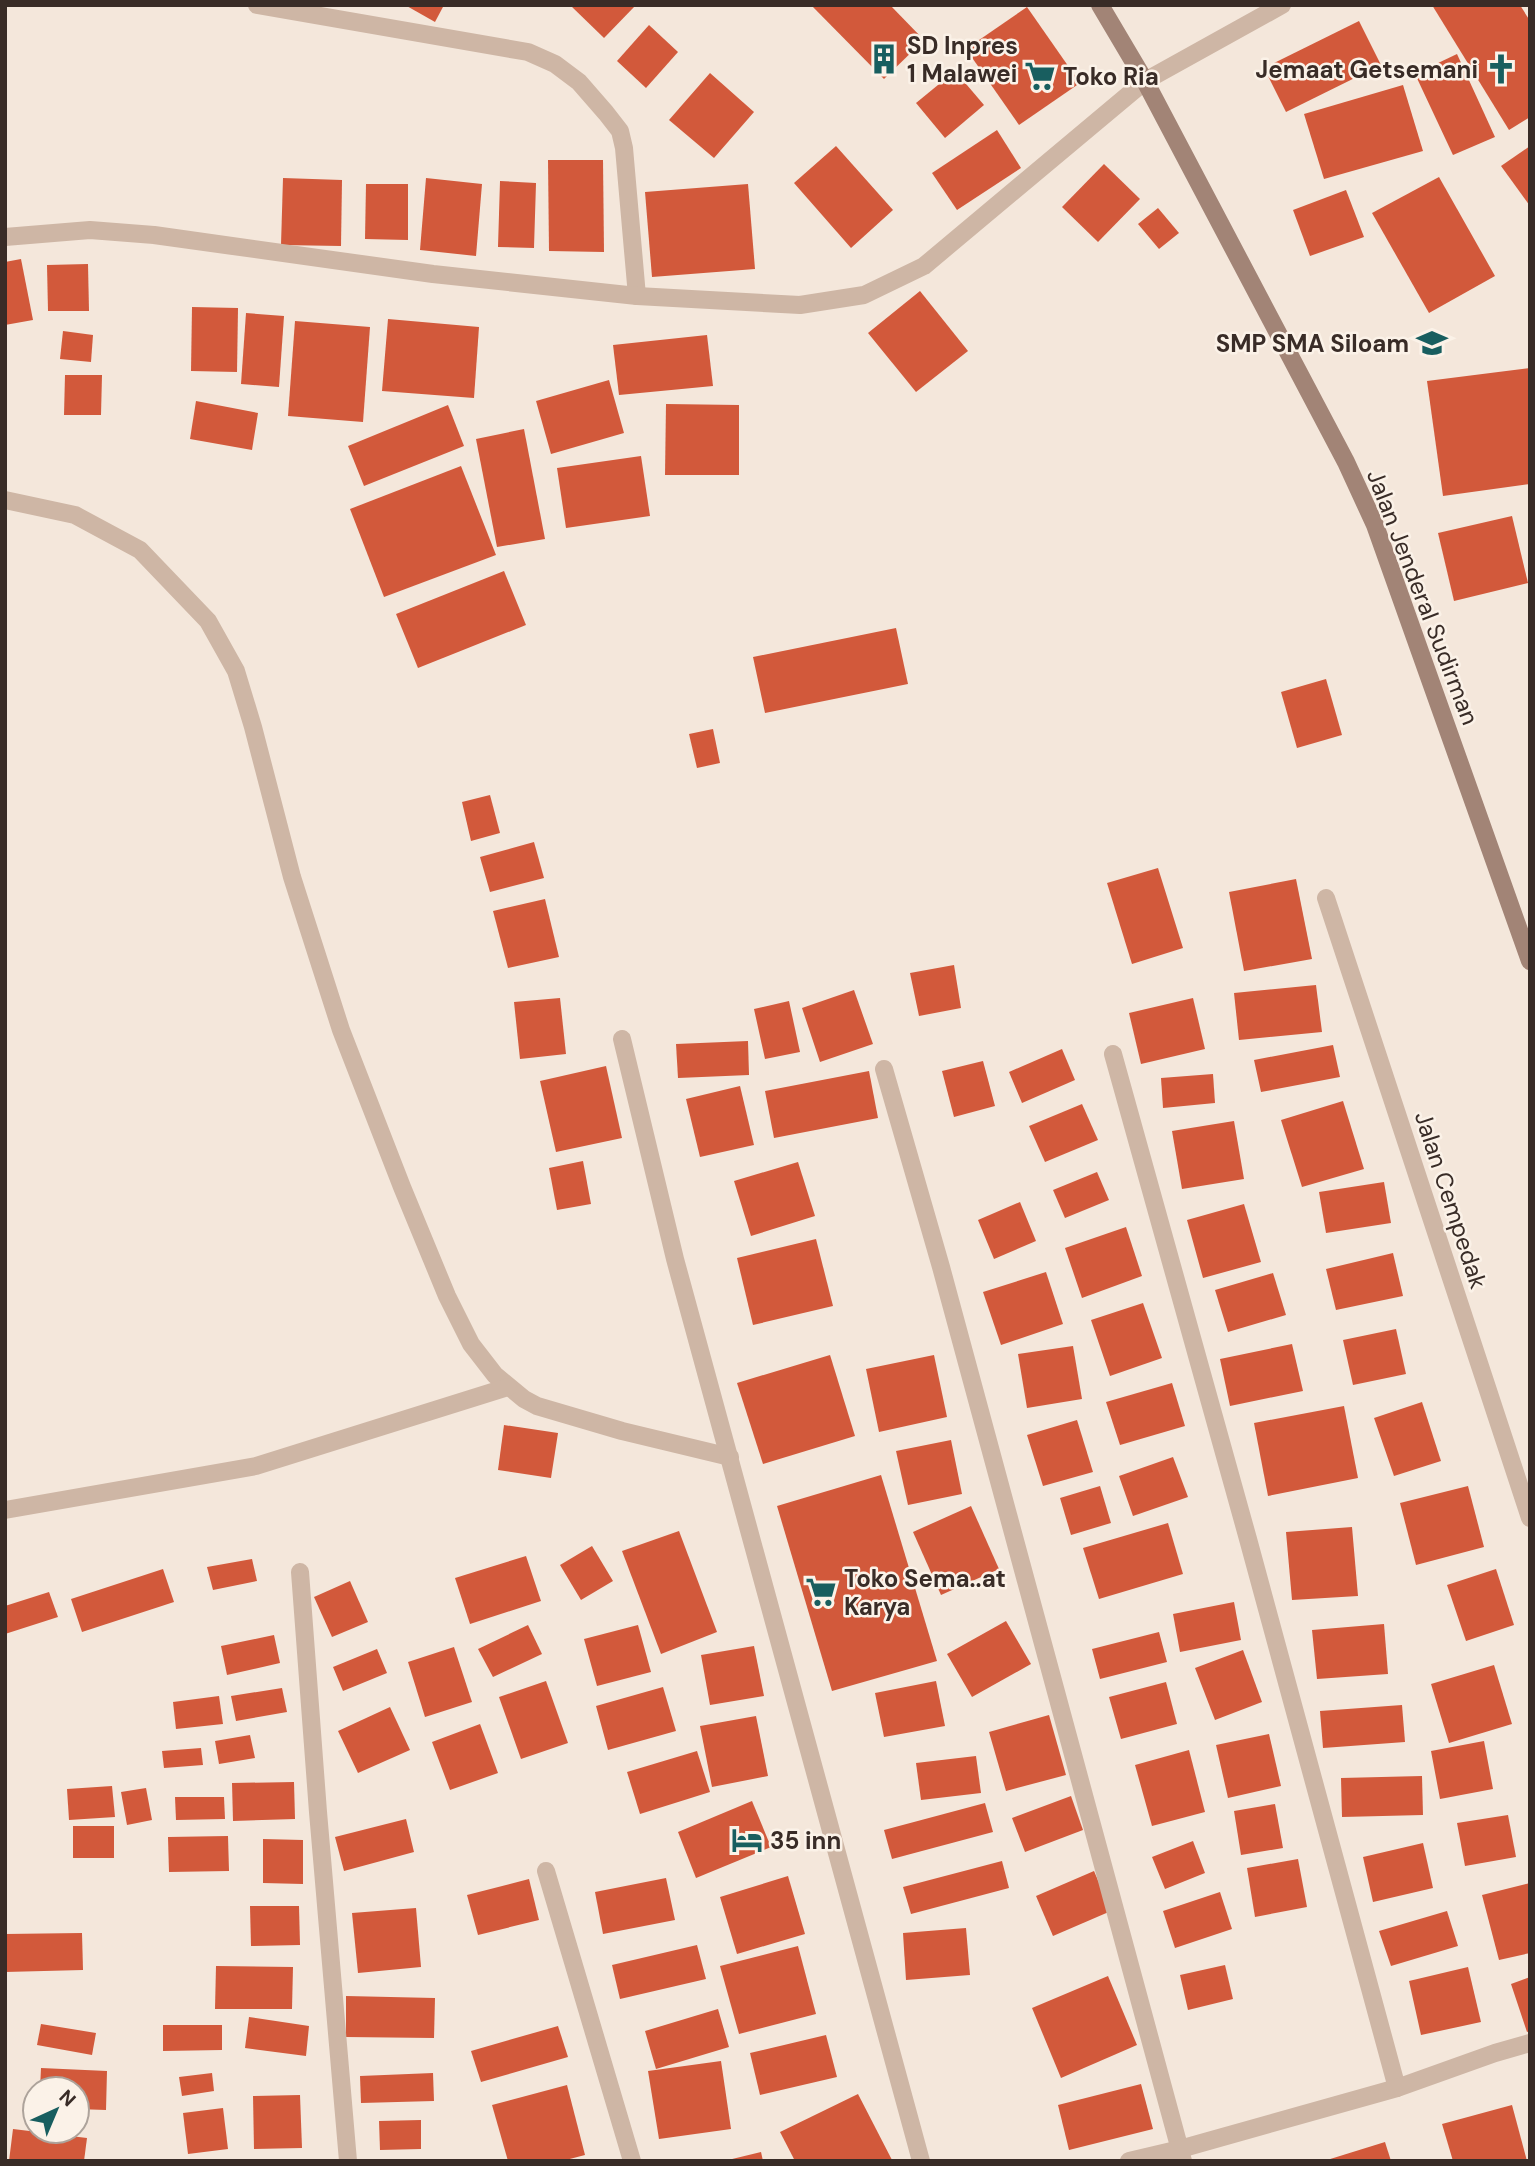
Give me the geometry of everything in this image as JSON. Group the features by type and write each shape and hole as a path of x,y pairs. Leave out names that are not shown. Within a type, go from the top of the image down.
{"main road":[{"name":"Jalan Jenderal Sudirman","path":"1100,5 1145,81 1346,462 1376,525 1530,961"}],"street":[{"path":"257,5 528,52 555,64 579,82 620,131 624,148 637,296"},
{"path":"5,237 90,230 154,235 433,274 637,296 800,305 864,295 924,266 1145,81 1282,5"},
{"path":"5,500 75,515 140,550 208,621 236,671 292,877 341,1030 401,1187 447,1296 471,1343 495,1375 524,1399 551,1411 730,1457"},
{"name":"Jalan Cempedak","path":"1326,898 1530,1518"},
{"path":"622,1039 675,1259 921,2161"},
{"path":"1113,1054 1397,2088"},
{"path":"884,1069 948,1294 1181,2155"},
{"path":"5,1510 256,1466 508,1387"},
{"path":"300,1572 348,2161"},
{"path":"546,1871 632,2161"},
{"path":"1129,2161 1181,2155 1397,2088 1530,2043"}],"building":[{"path":"405,5 444,5 435,22"},
{"path":"570,5 636,5 604,38"},
{"name":"SD Inpres 1 Malawei","path":"811,5 890,5 924,40 884,79"},
{"name":"Jemaat Getsemani","path":"1432,5 1520,5 1530,21 1530,117 1509,130"},
{"path":"1027,7 1080,83 1019,125 966,49"},
{"path":"1359,21 1381,65 1286,112 1264,68"},
{"path":"649,25 678,52 646,88 617,61"},
{"path":"1457,54 1495,137 1453,155 1415,74"},
{"path":"955,71 984,105 945,138 916,103"},
{"path":"710,73 754,112 714,158 669,120"},
{"path":"1403,85 1423,151 1324,179 1304,114"},
{"path":"997,130 1021,168 957,210 932,173"},
{"path":"836,146 893,210 851,248 794,183"},
{"path":"1530,146 1530,206 1501,166"},
{"path":"548,160 603,160 604,252 549,251"},
{"path":"1104,164 1140,199 1098,242 1062,207"},
{"path":"1439,177 1495,276 1429,313 1372,213"},
{"path":"283,178 342,180 341,246 281,245"},
{"path":"426,178 482,184 476,256 420,250"},
{"path":"500,181 536,183 534,248 498,247"},
{"path":"366,184 408,184 408,240 365,239"},
{"path":"748,184 755,269 652,277 645,192"},
{"path":"1346,190 1364,237 1310,256 1293,210"},
{"path":"1158,208 1179,233 1159,249 1138,224"},
{"path":"21,259 33,320 5,325 5,262"},
{"path":"88,264 89,311 48,311 47,265"},
{"path":"920,291 968,351 916,392 868,333"},
{"path":"192,307 238,308 237,372 191,371"},
{"path":"246,313 284,316 279,387 241,384"},
{"path":"388,319 479,327 474,398 382,391"},
{"path":"295,321 370,327 363,422 288,416"},
{"path":"63,331 93,335 91,362 60,359"},
{"path":"707,335 713,386 619,395 613,345"},
{"path":"1530,368 1530,484 1443,496 1427,381"},
{"path":"65,375 102,375 101,415 64,415"},
{"path":"609,380 624,433 551,454 536,401"},
{"path":"196,401 258,413 252,450 190,439"},
{"path":"666,404 739,405 739,475 665,475"},
{"path":"448,405 464,446 364,486 348,446"},
{"path":"524,429 545,539 497,547 476,439"},
{"path":"641,456 650,516 566,528 557,468"},
{"path":"461,466 496,555 384,597 350,509"},
{"path":"1512,516 1528,583 1454,601 1438,533"},
{"path":"504,571 526,625 418,668 396,614"},
{"path":"896,628 908,684 765,713 753,657"},
{"path":"1326,679 1342,735 1297,748 1281,692"},
{"path":"713,729 720,763 697,768 689,734"},
{"path":"490,795 500,833 471,841 462,802"},
{"path":"534,842 544,878 490,892 480,857"},
{"path":"1158,868 1183,948 1132,964 1107,883"},
{"path":"1296,879 1312,959 1244,971 1229,892"},
{"path":"545,899 559,957 508,968 493,911"},
{"path":"954,965 961,1008 919,1016 910,973"},
{"path":"1316,985 1322,1032 1239,1040 1234,993"},
{"path":"854,990 873,1044 820,1062 802,1008"},
{"path":"560,998 566,1054 520,1059 514,1002"},
{"path":"1193,998 1205,1049 1141,1064 1129,1013"},
{"path":"789,1001 800,1052 765,1059 754,1009"},
{"path":"748,1041 749,1075 678,1078 676,1044"},
{"path":"1333,1045 1340,1077 1261,1092 1254,1060"},
{"path":"1062,1049 1075,1080 1022,1103 1009,1072"},
{"path":"983,1061 995,1106 954,1117 942,1071"},
{"path":"606,1066 622,1138 556,1152 540,1081"},
{"path":"869,1071 878,1118 774,1138 765,1091"},
{"path":"1213,1074 1215,1103 1163,1108 1161,1078"},
{"path":"740,1086 754,1145 700,1157 686,1099"},
{"path":"1343,1101 1364,1169 1302,1187 1281,1120"},
{"path":"1082,1104 1098,1140 1045,1162 1029,1126"},
{"path":"1234,1121 1244,1179 1182,1189 1172,1131"},
{"path":"583,1161 591,1204 557,1210 549,1168"},
{"path":"798,1162 815,1216 751,1236 734,1181"},
{"path":"1097,1172 1109,1200 1065,1218 1053,1190"},
{"path":"1384,1182 1391,1223 1326,1233 1319,1192"},
{"path":"1020,1202 1036,1241 994,1259 978,1220"},
{"path":"1244,1204 1261,1262 1203,1278 1187,1220"},
{"path":"1126,1227 1142,1276 1082,1298 1065,1248"},
{"path":"816,1239 833,1306 753,1325 737,1258"},
{"path":"1393,1253 1403,1296 1336,1310 1326,1269"},
{"path":"1046,1272 1063,1324 1001,1345 983,1292"},
{"path":"1273,1273 1286,1315 1228,1332 1215,1290"},
{"path":"1143,1303 1162,1358 1110,1376 1091,1320"},
{"path":"1396,1329 1406,1374 1353,1385 1343,1340"},
{"path":"1292,1344 1303,1391 1230,1406 1220,1359"},
{"path":"1073,1346 1082,1399 1027,1408 1018,1354"},
{"path":"830,1355 855,1436 763,1464 737,1383"},
{"path":"934,1355 947,1417 879,1432 866,1369"},
{"path":"1172,1383 1185,1426 1120,1445 1106,1402"},
{"path":"1422,1402 1441,1461 1394,1476 1374,1418"},
{"path":"1344,1406 1358,1478 1268,1496 1254,1423"},
{"path":"1077,1420 1093,1472 1043,1486 1027,1435"},
{"path":"504,1425 558,1433 551,1478 498,1470"},
{"path":"951,1440 962,1494 908,1505 896,1451"},
{"path":"1173,1457 1188,1497 1133,1516 1119,1476"},
{"path":"881,1475 937,1661 832,1691 777,1506"},
{"path":"1100,1486 1111,1523 1071,1535 1060,1498"},
{"path":"1468,1486 1484,1547 1416,1565 1400,1503"},
{"path":"971,1506 999,1569 941,1595 913,1532"},
{"path":"1168,1523 1183,1574 1099,1599 1083,1548"},
{"path":"1352,1527 1358,1596 1292,1600 1286,1532"},
{"path":"679,1531 717,1632 661,1654 622,1551"},
{"path":"592,1546 613,1581 581,1600 560,1565"},
{"path":"526,1556 541,1601 470,1624 455,1578"},
{"path":"252,1559 257,1581 213,1590 207,1567"},
{"path":"163,1569 174,1602 82,1632 71,1599"},
{"path":"1496,1569 1514,1625 1466,1641 1447,1585"},
{"path":"350,1581 368,1622 332,1637 314,1597"},
{"path":"49,1592 58,1617 5,1634 5,1606"},
{"path":"1234,1602 1241,1640 1180,1652 1173,1614"},
{"path":"1006,1621 1031,1664 972,1697 947,1654"},
{"path":"1384,1624 1388,1674 1317,1679 1312,1630"},
{"path":"528,1625 542,1654 493,1677 478,1649"},
{"path":"638,1625 651,1672 597,1686 584,1639"},
{"path":"1159,1632 1167,1662 1100,1679 1092,1649"},
{"path":"274,1635 280,1663 227,1675 221,1646"},
{"path":"754,1646 764,1696 710,1705 701,1655"},
{"path":"454,1647 472,1702 425,1717 408,1662"},
{"path":"377,1649 387,1673 343,1691 333,1667"},
{"path":"1243,1650 1262,1702 1215,1720 1195,1668"},
{"path":"1494,1665 1512,1724 1449,1743 1431,1684"},
{"path":"546,1681 568,1743 521,1759 499,1697"},
{"path":"936,1681 945,1726 884,1737 875,1693"},
{"path":"1166,1682 1177,1724 1121,1739 1109,1697"},
{"path":"663,1687 676,1731 608,1750 596,1706"},
{"path":"282,1688 287,1712 236,1721 231,1696"},
{"path":"219,1696 223,1724 176,1729 173,1702"},
{"path":"1402,1705 1405,1742 1323,1748 1320,1711"},
{"path":"390,1707 410,1750 358,1773 338,1731"},
{"path":"1049,1715 1066,1775 1006,1791 989,1732"},
{"path":"756,1716 768,1776 712,1787 700,1726"},
{"path":"480,1724 498,1773 450,1790 432,1742"},
{"path":"1269,1734 1281,1786 1228,1798 1216,1745"},
{"path":"250,1735 255,1758 219,1764 215,1741"},
{"path":"1484,1741 1493,1789 1440,1799 1431,1751"},
{"path":"201,1748 203,1765 164,1768 162,1751"},
{"path":"1189,1750 1205,1812 1152,1826 1135,1765"},
{"path":"697,1751 710,1792 640,1814 627,1772"},
{"path":"976,1756 981,1793 921,1800 916,1763"},
{"path":"1422,1776 1423,1815 1342,1817 1341,1778"},
{"path":"294,1782 295,1819 233,1821 232,1783"},
{"path":"112,1786 115,1817 69,1820 67,1789"},
{"path":"146,1788 152,1820 127,1825 121,1792"},
{"path":"1071,1796 1083,1830 1025,1852 1012,1818"},
{"path":"175,1797 224,1797 225,1819 176,1820"},
{"path":"752,1801 771,1847 696,1878 678,1832"},
{"path":"985,1803 993,1832 892,1859 884,1830"},
{"path":"1275,1804 1283,1848 1241,1855 1234,1811"},
{"path":"1508,1815 1516,1857 1465,1866 1457,1823"},
{"path":"406,1819 414,1852 344,1871 335,1837"},
{"path":"73,1826 114,1826 114,1858 73,1858"},
{"path":"228,1836 229,1871 169,1872 168,1837"},
{"path":"263,1839 303,1840 303,1884 263,1883"},
{"path":"1193,1841 1205,1873 1165,1889 1152,1857"},
{"path":"1423,1843 1433,1888 1373,1902 1363,1857"},
{"path":"1298,1859 1307,1907 1255,1917 1247,1868"},
{"path":"1002,1861 1009,1888 911,1914 903,1887"},
{"path":"1094,1871 1111,1911 1053,1936 1036,1896"},
{"path":"788,1876 805,1934 737,1954 720,1897"},
{"path":"666,1878 675,1920 603,1934 595,1892"},
{"path":"529,1879 539,1920 478,1935 467,1895"},
{"path":"1530,1883 1530,1953 1499,1960 1482,1895"},
{"path":"1220,1892 1232,1929 1175,1948 1163,1911"},
{"path":"250,1906 299,1906 300,1945 251,1946"},
{"path":"416,1908 421,1967 358,1973 352,1913"},
{"path":"1447,1911 1458,1946 1391,1966 1379,1931"},
{"path":"966,1928 970,1975 906,1980 903,1933"},
{"path":"82,1933 83,1970 5,1972 5,1934"},
{"path":"697,1945 706,1979 620,1999 612,1965"},
{"path":"798,1946 816,2014 739,2034 720,1966"},
{"path":"1225,1965 1233,1999 1188,2010 1180,1975"},
{"path":"216,1966 293,1967 292,2009 215,2009"},
{"path":"1468,1967 1481,2022 1421,2035 1409,1981"},
{"path":"1108,1976 1137,2045 1061,2078 1032,2008"},
{"path":"1530,1977 1530,2031 1527,2032 1511,1984"},
{"path":"346,1996 435,1998 434,2038 346,2037"},
{"path":"718,2009 729,2047 656,2069 645,2031"},
{"path":"249,2017 309,2026 306,2056 245,2048"},
{"path":"41,2024 96,2033 92,2055 37,2045"},
{"path":"163,2025 222,2025 222,2050 163,2051"},
{"path":"558,2026 568,2057 481,2082 471,2051"},
{"path":"826,2035 837,2077 760,2095 750,2053"},
{"path":"721,2061 731,2129 659,2139 648,2071"},
{"path":"41,2068 107,2071 106,2110 91,2109 91,2075 41,2075"},
{"path":"212,2073 214,2091 182,2096 179,2077"},
{"path":"433,2073 434,2101 361,2103 360,2076"},
{"path":"1141,2084 1153,2129 1069,2150 1058,2105"},
{"path":"567,2085 585,2155 562,2161 508,2161 492,2105"},
{"path":"858,2094 892,2160 795,2161 780,2132"},
{"path":"300,2095 302,2148 254,2149 253,2096"},
{"path":"1512,2105 1527,2161 1453,2161 1442,2124"},
{"path":"223,2108 228,2149 188,2154 183,2113"},
{"path":"421,2120 421,2149 380,2150 379,2121"},
{"path":"13,2129 21,2130 21,2145 86,2145 84,2161 9,2161"},
{"path":"1385,2142 1391,2161 1327,2161 1327,2160"},
{"path":"761,2152 763,2161 728,2161 728,2160"}],"place":[{"name":"SD Inpres 1 Malawei","path":"884,59"},
{"name":"Jemaat Getsemani","path":"1501,69"},
{"name":"Toko Ria","path":"1040,76"},
{"name":"SMP SMA Siloam","path":"1432,343"},
{"name":"Toko Sema..at Karya","path":"821,1592"},
{"name":"35 inn","path":"747,1840"}]}
